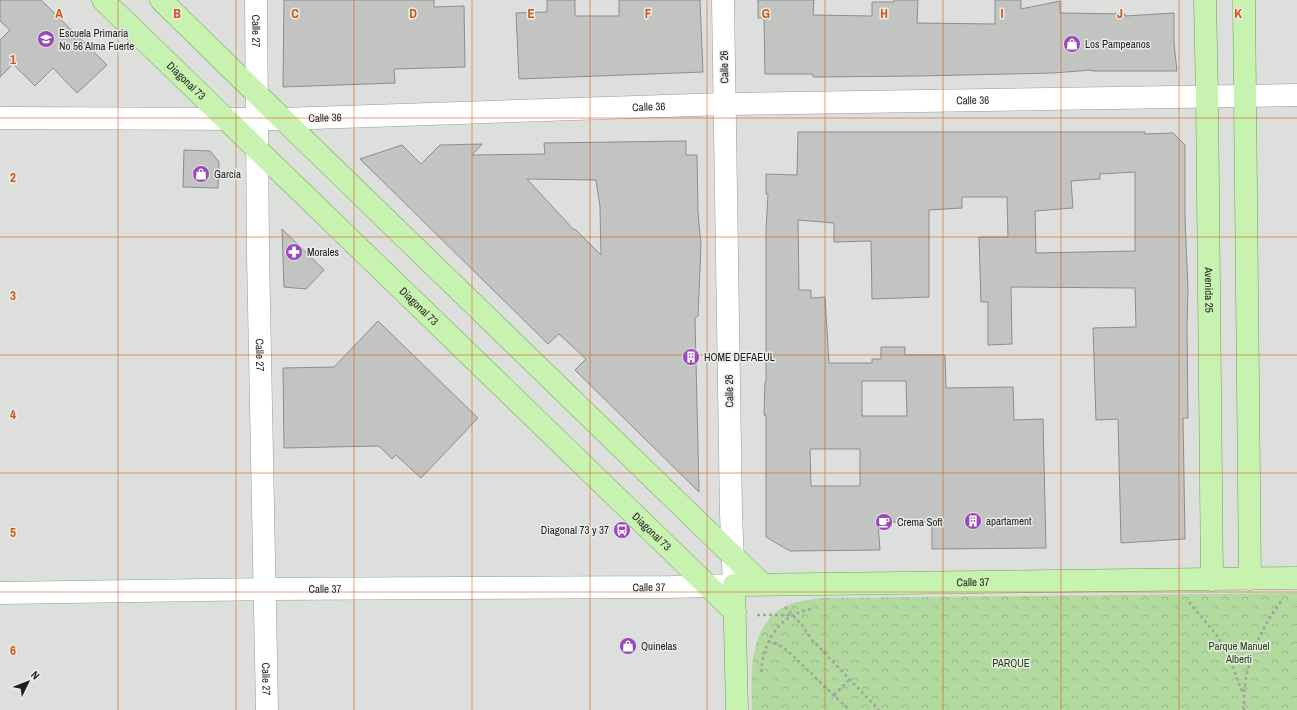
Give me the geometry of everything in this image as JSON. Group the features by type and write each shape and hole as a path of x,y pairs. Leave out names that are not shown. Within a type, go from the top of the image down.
{"main road":[{"name":"Diagonal 73","path":"103,0 735,612"},
{"path":"161,0 762,584"},
{"name":"Avenida 25","path":"1205,0 1212,580"},
{"path":"1244,0 1250,579"},
{"name":"Calle 37","path":"734,585 1297,578"},
{"name":"Calle 26","path":"734,585 737,710"}],"street":[{"name":"Calle 27","path":"256,0 257,149 267,710"},
{"name":"Calle 26","path":"723,0 734,585"},
{"name":"Calle 36","path":"0,118 283,119 725,104 1297,95"},
{"name":"Calle 37","path":"0,592 265,588 671,587 734,585"}],"path":[{"path":"1244,710 1243,694 1249,664 1257,641 1268,620 1283,599"},
{"path":"1188,600 1218,637 1232,665 1243,694"},
{"path":"760,674 762,659 768,641 774,632 792,616 807,610 819,608"},
{"path":"735,612 758,615 792,616 813,641 879,710"},
{"path":"768,641 788,650 849,710"},
{"path":"834,695 850,680"}],"green space":[{"name":"Parque Manuel Alberti","path":"1297,593 1297,710 752,710 752,667 758,639 772,616 784,607 802,601 820,598"}],"building":[{"name":"Escuela Primaria No 56 Alma Fuerte","path":"0,0 41,0 107,65 77,93 53,68 35,86 13,64 0,77 0,40 10,30 0,21"},
{"path":"284,0 434,0 434,7 464,6 465,67 394,69 395,83 283,87"},
{"path":"547,0 575,0 575,16 619,16 619,0 700,0 703,72 519,79 516,13 547,12"},
{"path":"758,0 814,0 813,15 872,16 872,2 918,0 917,23 995,24 995,0 1021,0 1021,9 1060,1 1060,13 1125,14 1125,16 1174,13 1174,43 1177,71 1092,70 1053,73 813,77 813,74 765,74 764,18 758,18"},
{"path":"798,132 1173,133 1185,145 1185,218 1188,289 1188,418 1183,418 1185,539 1121,543 1118,419 1096,420 1093,328 1136,327 1135,288 1011,287 1012,344 988,345 988,302 981,302 979,237 1008,237 1007,197 962,197 962,208 929,210 929,297 872,299 871,241 834,242 834,223 798,220 799,290 811,290 811,298 825,297 829,363 872,363 872,359 881,359 881,347 905,347 905,355 945,355 946,388 1013,387 1014,420 1043,419 1046,548 932,549 932,522 878,522 880,550 790,551 766,537 766,415 764,415 766,382 766,230 768,194 766,194 766,174 797,175","holes":["1135,172 1135,251 1036,253 1035,211 1073,208 1071,181 1100,179 1100,174","862,381 906,381 907,416 862,416","810,449 860,449 860,486 811,486"]},
{"path":"686,141 686,155 697,155 698,212 701,245 698,316 695,318 699,492 575,370 586,359 559,334 548,344 360,159 402,145 421,164 440,145 482,144 472,155 545,154 544,143","holes":["527,179 596,180 600,207 601,255 575,229 574,230"]},
{"name":"García","path":"184,150 210,151 219,162 218,188 183,187"},
{"name":"Morales","path":"282,229 324,270 306,289 284,287"},
{"path":"378,321 478,418 421,478 396,455 392,459 379,446 284,448 283,368 334,367"}],"place":[{"name":"Escuela Primaria No 56 Alma Fuerte","path":"46,39"},
{"name":"Los Pampeanos","path":"1072,44"},
{"name":"García","path":"201,174"},
{"name":"Morales","path":"294,252"},
{"name":"HOME DEFAEUL","path":"691,357"},
{"name":"apartament","path":"973,521"},
{"name":"Crema Soft","path":"884,522"},
{"name":"Diagonal 73 y 37","path":"622,530"},
{"name":"Quinelas","path":"628,646"}],"park label":[{"name":"PARQUE","path":"1011,663"}]}
